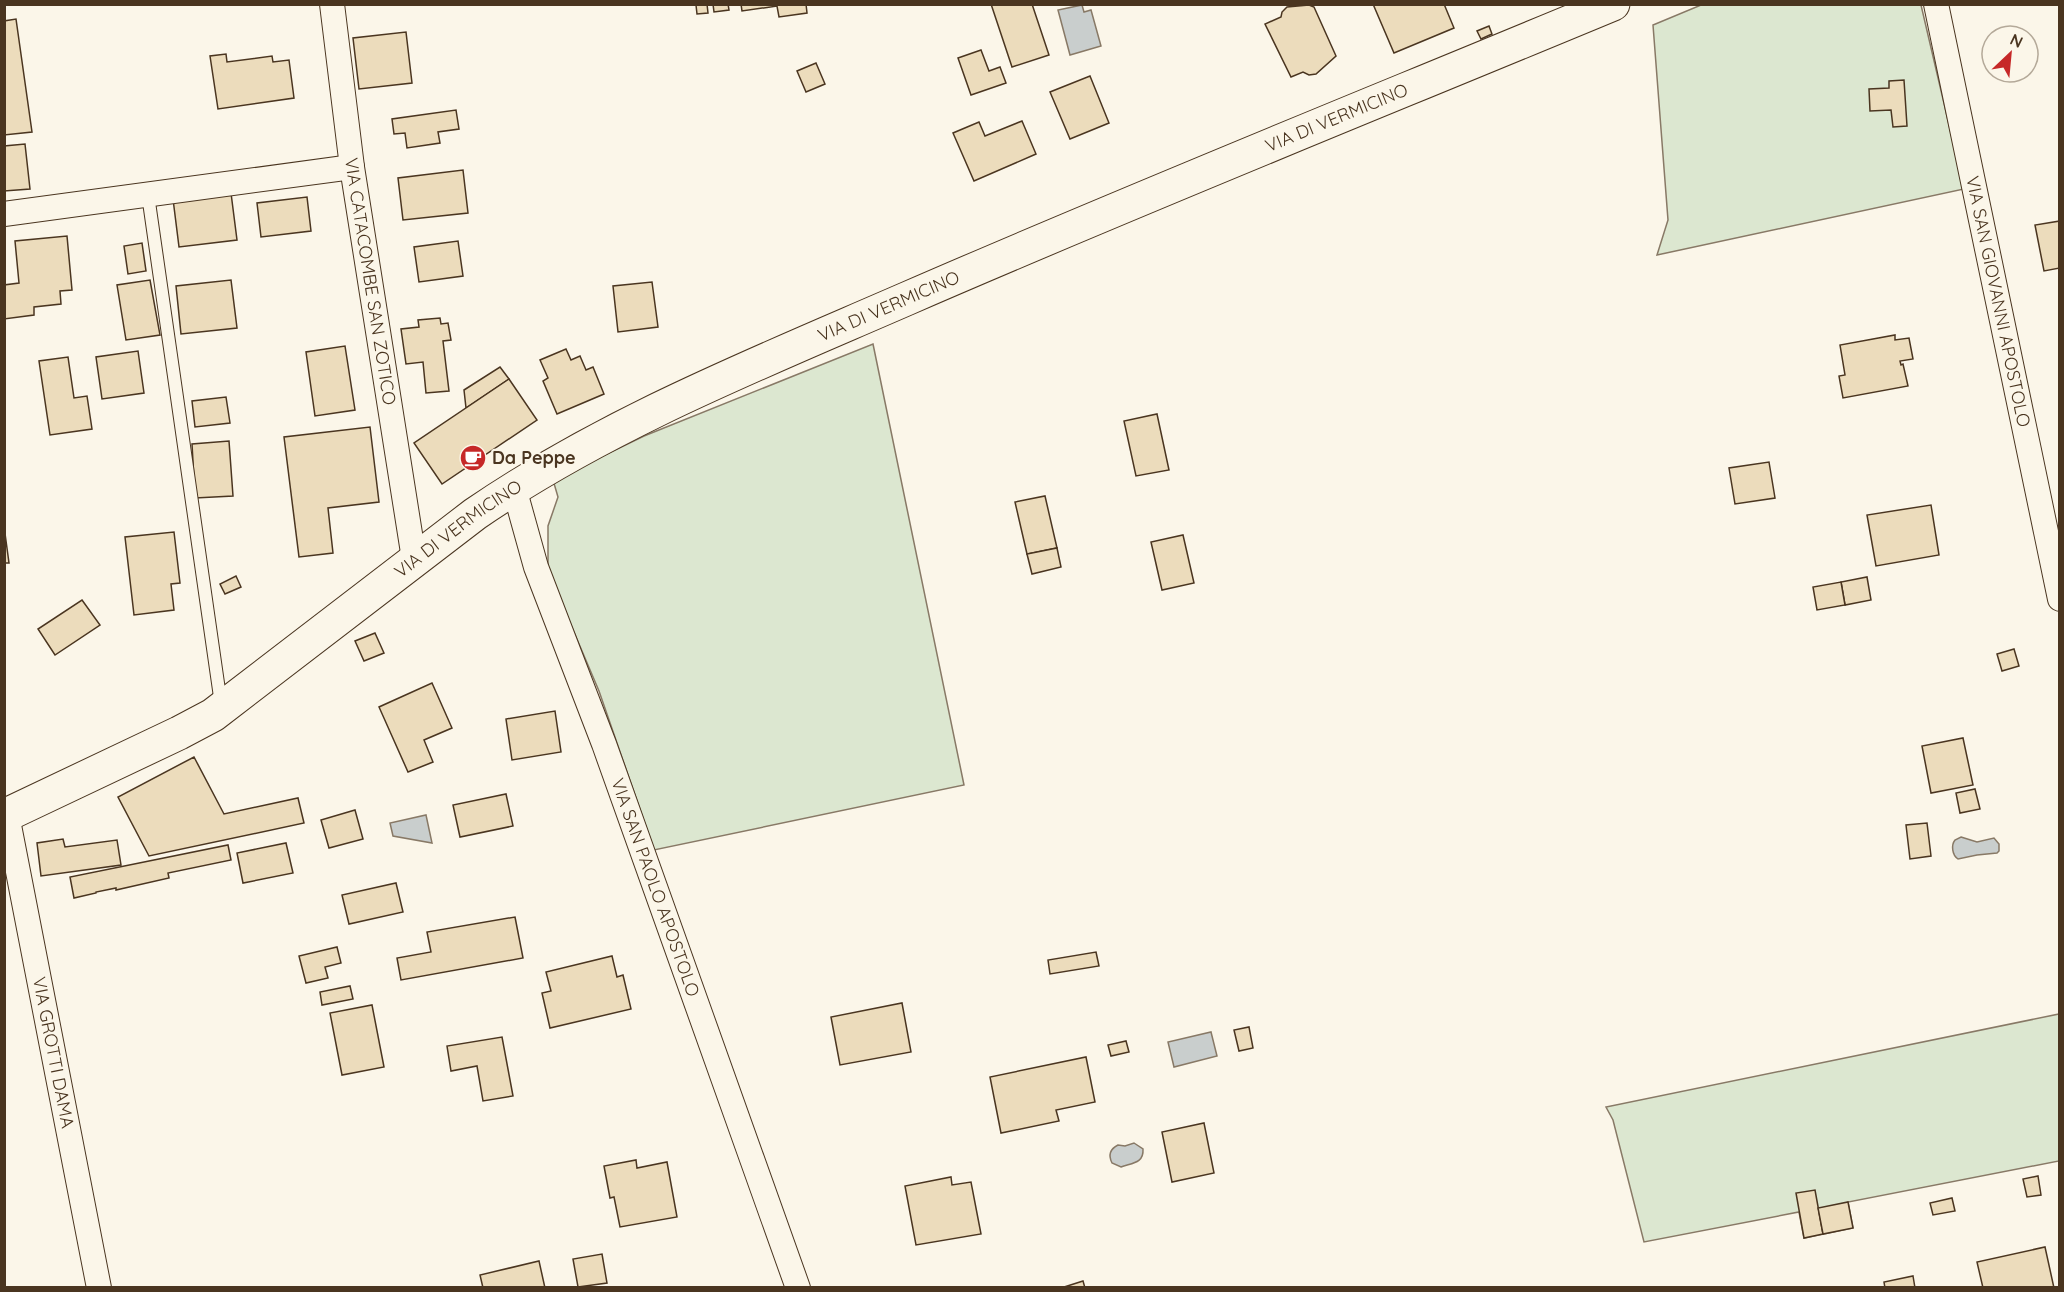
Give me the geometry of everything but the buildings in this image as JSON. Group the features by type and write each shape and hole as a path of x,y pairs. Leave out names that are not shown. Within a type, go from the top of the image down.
{"main road":[{"name":"VIA DI VERMICINO","path":"6,816 179,733 222,709 414,559 514,488 635,420 715,382 1015,251 1612,4"}],"street":[{"name":"VIA CATACOMBE SAN ZOTICO","path":"332,4 352,167 414,559"},
{"name":"VIA SAN GIOVANNI APOSTOLO","path":"1936,4 2060,599"},
{"path":"4,214 352,167"},
{"name":"VIA SAN PAOLO APOSTOLO","path":"514,488 536,567 604,744 798,1287"},
{"name":"VIA GROTTI DAMA","path":"6,816 99,1287"}],"lane":[{"path":"148,195 222,709"}],"green space":[{"path":"1701,5 1921,5 1964,189 1657,255 1668,220 1653,25"},
{"path":"873,344 964,785 654,850 599,691 548,571 548,526 558,497 553,480 644,436"},
{"path":"2059,1014 2059,1161 1848,1202 1853,1228 1804,1238 1799,1212 1644,1242 1613,1120 1606,1107"}],"shaded area":[{"path":"1082,5 1084,12 1091,10 1101,46 1070,55 1058,10"},
{"path":"426,815 432,843 393,836 390,823"},
{"path":"1961,837 1977,842 1994,838 1999,844 1999,851 1958,859 1953,853 1953,845 1955,840"},
{"path":"1211,1032 1217,1056 1174,1067 1168,1042"},
{"path":"1134,1143 1143,1149 1139,1160 1121,1167 1112,1163 1110,1152 1113,1148"}],"place":[{"name":"Da Peppe","path":"473,458"}]}
